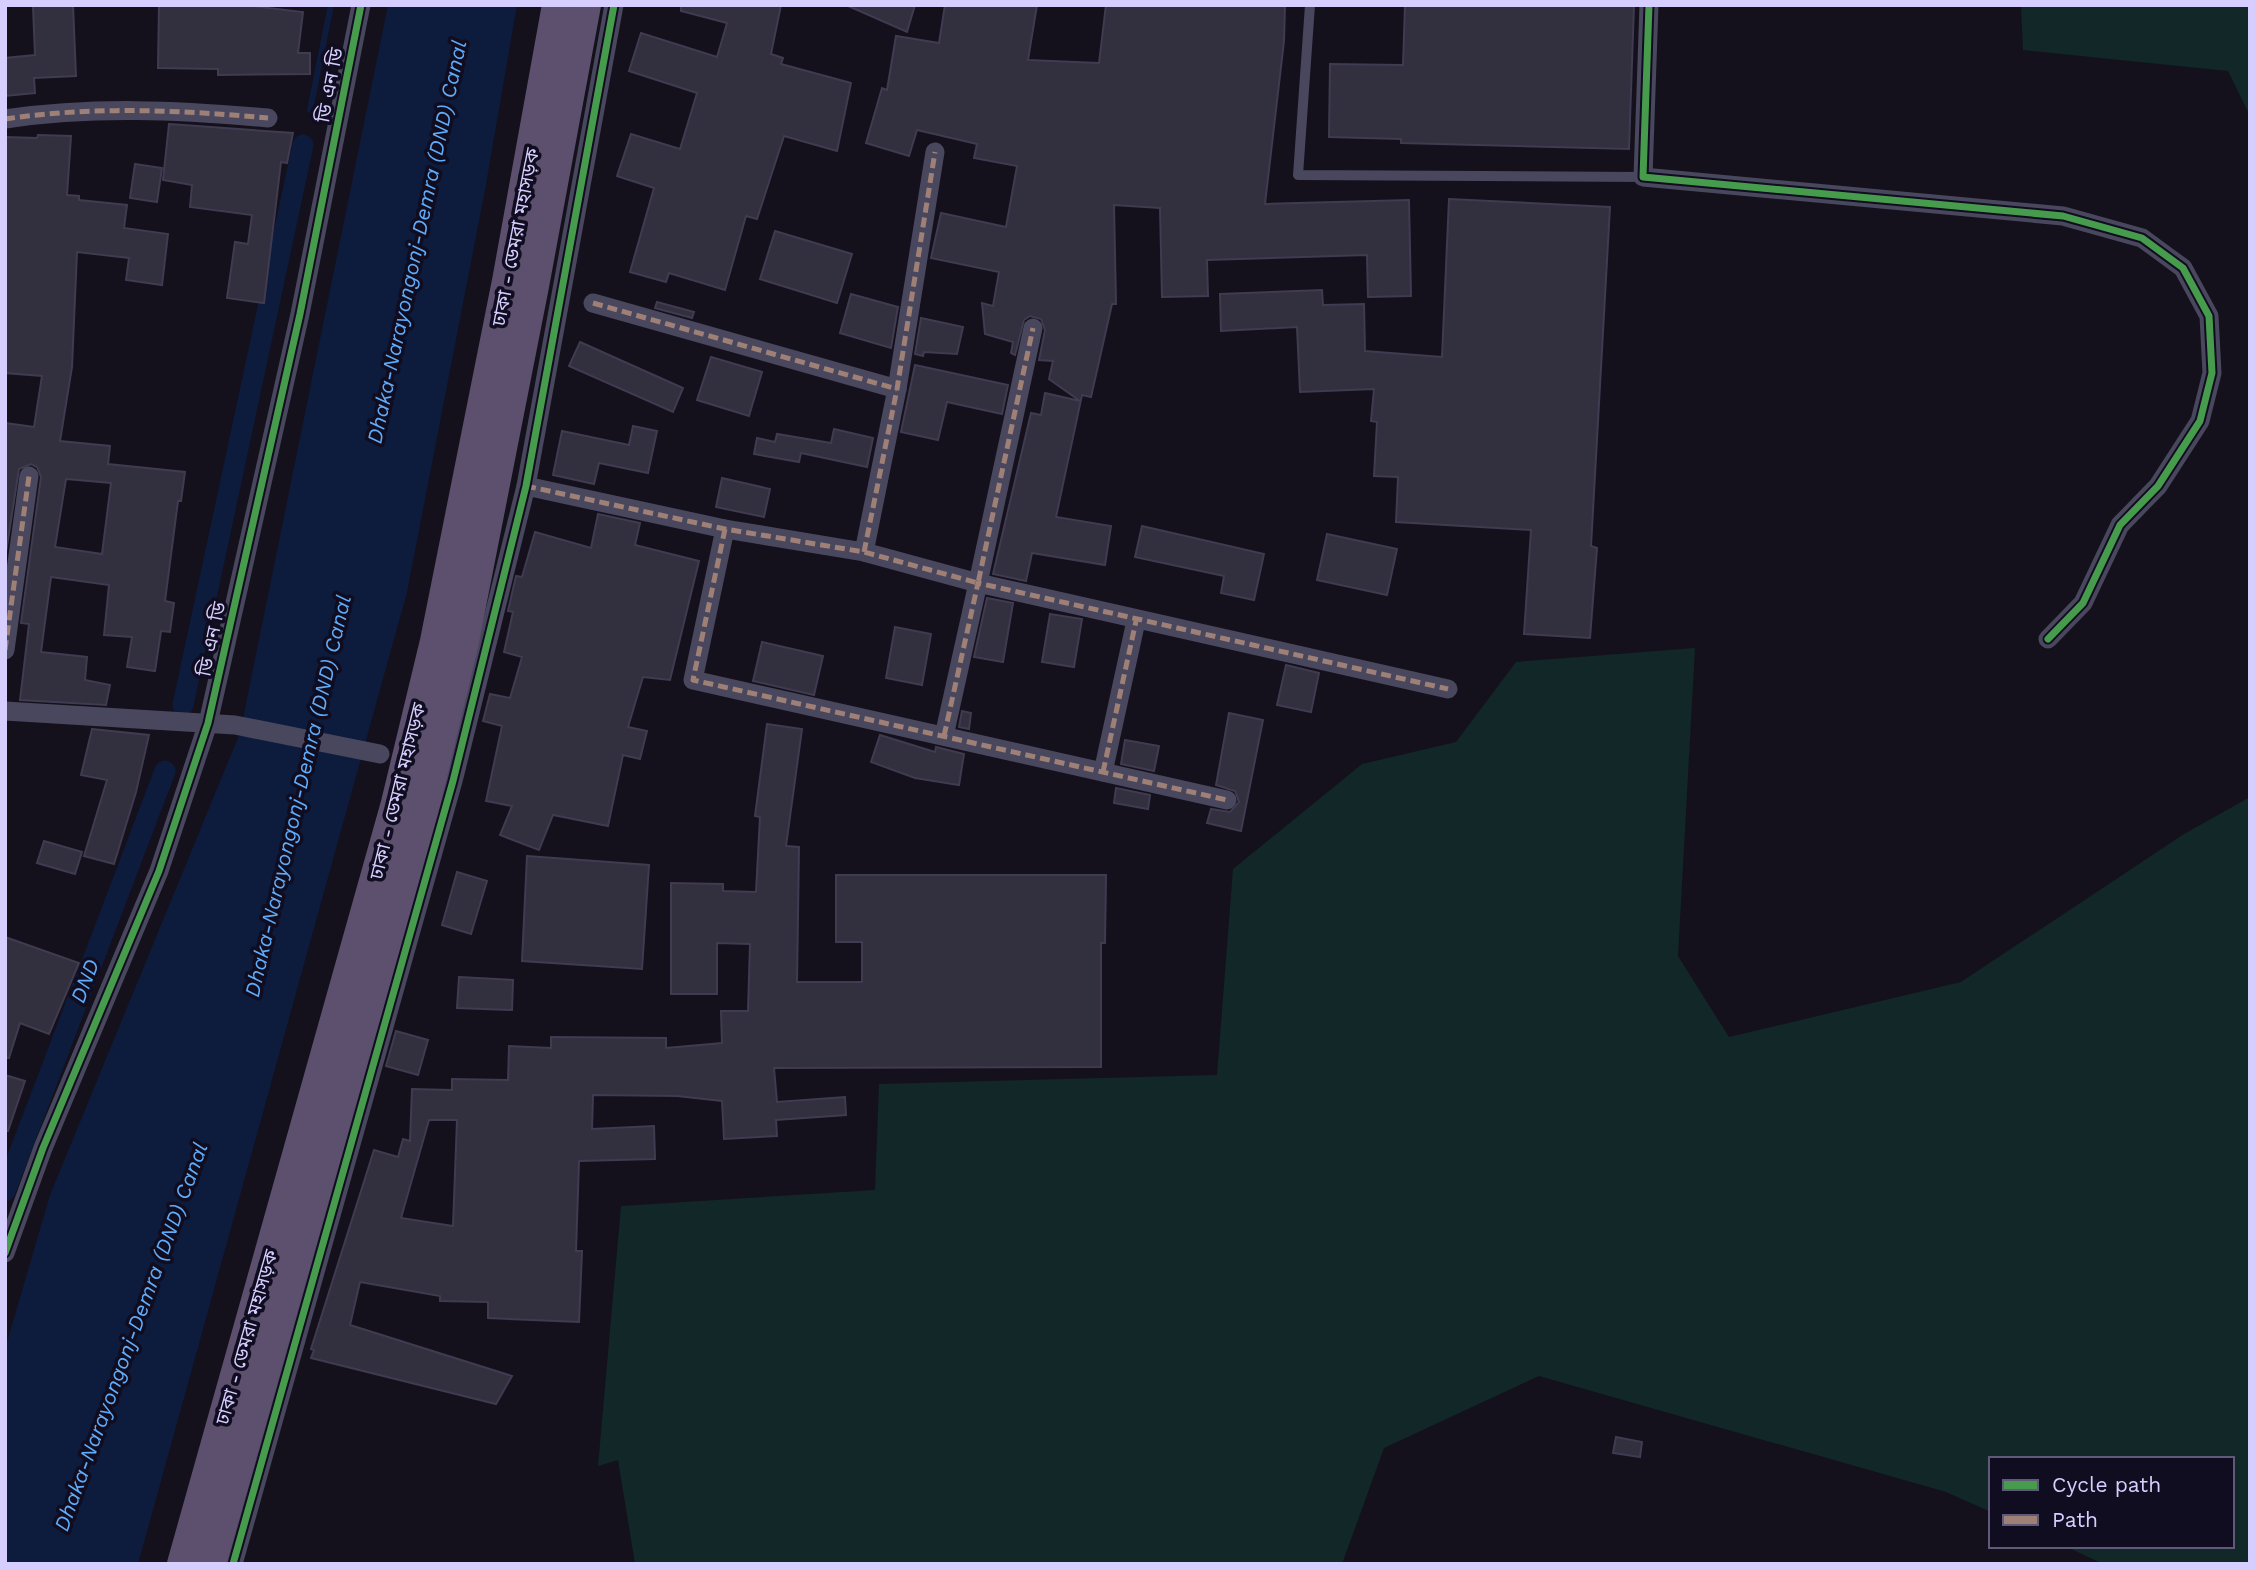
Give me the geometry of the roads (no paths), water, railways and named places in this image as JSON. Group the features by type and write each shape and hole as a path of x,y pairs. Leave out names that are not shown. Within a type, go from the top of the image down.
{"main road":[{"name":"ঢাকা - ডেমরা মহাসড়ক","path":"182,1564 399,789 435,641 507,281 557,5"},
{"name":"ঢাকা - ডেমরা মহাসড়ক","path":"211,1564 427,796 463,646 586,5"}],"street":[{"name":"ডি এন ডি","path":"5,1253 43,1148 159,871 208,723 300,314 360,5"},
{"path":"233,1564 455,772 526,486 614,5"},
{"path":"1649,5 1643,177 2063,216 2142,238 2183,268 2208,316 2212,373 2200,421 2158,486 2120,525 2083,603 2048,639"},
{"path":"5,119 66,110 182,110 268,117"},
{"path":"864,552 897,389 935,152"},
{"path":"593,303 897,389"},
{"path":"944,736 1033,328"},
{"path":"5,650 29,476"},
{"path":"526,486 725,529 864,552 1136,621 1448,689"},
{"path":"725,529 693,680 1227,800"},
{"path":"1103,772 1136,621"},
{"path":"5,711 235,725 375,753 382,763 455,772"}],"lane":[{"path":"1310,5 1298,175 1643,177"}],"water":[{"name":"Dhaka-Narayongonj-Demra (DND) Canal","path":"388,5 517,5 485,190 407,592 138,1564 5,1564 5,1349 50,1195 240,733"}],"waterway":[{"path":"310,110 331,5"},
{"path":"183,705 303,145"},
{"name":"DND","path":"5,1191 165,771"}]}
